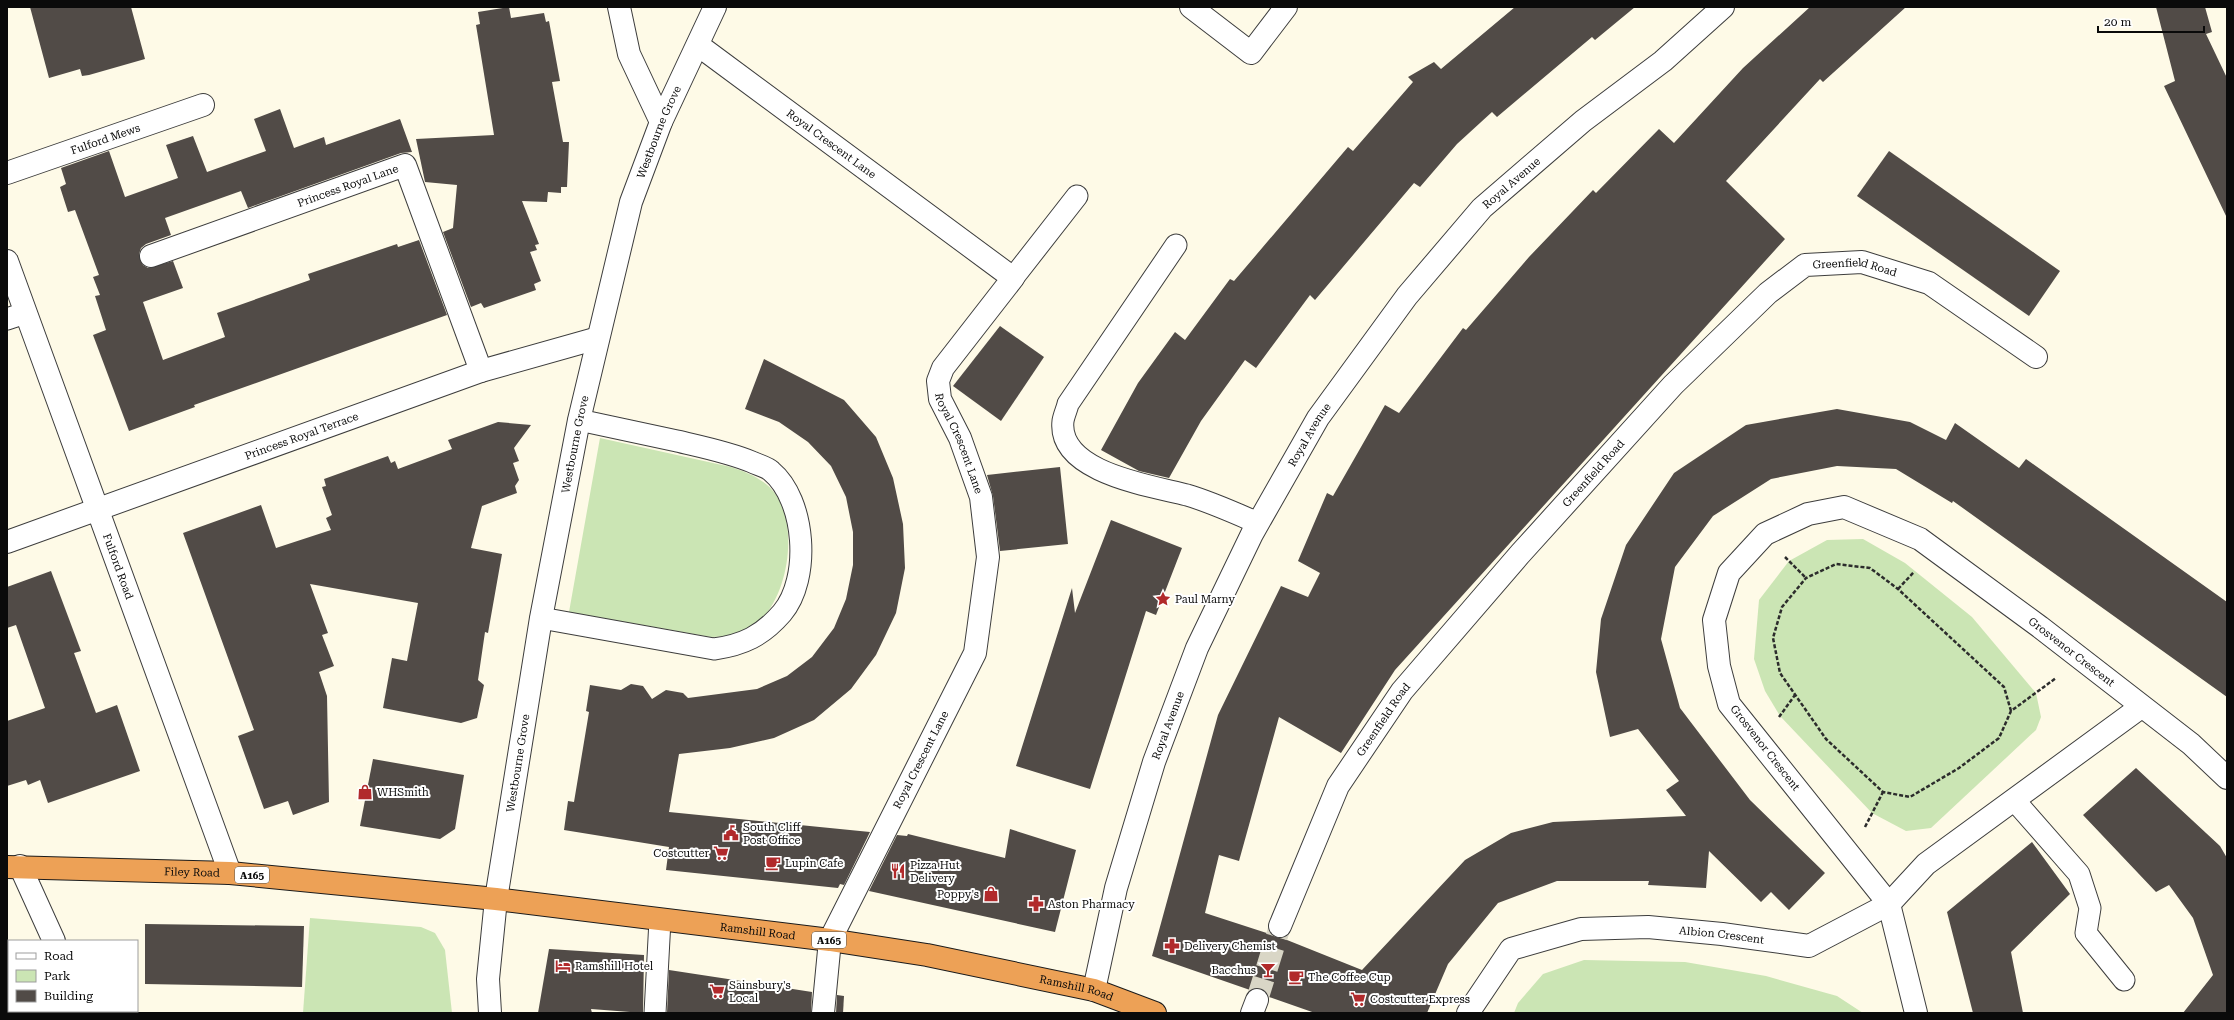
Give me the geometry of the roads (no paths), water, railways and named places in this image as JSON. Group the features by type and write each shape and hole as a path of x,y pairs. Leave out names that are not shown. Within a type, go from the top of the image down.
{"highway":[{"name":"Filey Road","path":"13,866 230,872 496,899"},
{"name":"Ramshill Road","path":"496,899 830,940 927,955 1094,990 1156,1013"}],"street":[{"path":"619,7 629,54 661,122"},
{"name":"Westbourne Grove","path":"490,1013 488,979 496,899 541,618 579,420 630,202 661,122 715,7"},
{"path":"1191,7 1251,53 1286,7"},
{"name":"Royal Avenue","path":"1094,990 1116,888 1154,762 1197,648 1258,523 1318,418 1407,296 1482,208 1583,121 1663,61 1723,7"},
{"name":"Royal Crescent Lane","path":"698,45 1013,278 943,368 938,381 940,399 960,438 980,497 988,557 975,653 830,940"},
{"name":"Fulford Mews","path":"7,173 203,105"},
{"name":"Princess Royal Lane","path":"151,256 405,165 482,371"},
{"name":"Fulford Road","path":"7,261 16,316 97,510 230,872"},
{"name":"Greenfield Road","path":"1280,926 1338,786 1402,691 1520,554 1673,385 1768,293 1805,265 1862,262 1929,283 2036,357"},
{"name":"Princess Royal Terrace","path":"7,542 482,371 598,338"},
{"name":"Grosvenor Crescent","path":"1889,904 1730,704 1719,666 1714,620 1730,573 1765,534 1808,514 1844,507 1920,539 2191,744 2227,778"},
{"path":"1916,1013 1889,904 1926,864 2015,801 2141,707"},
{"path":"13,866 53,940"},
{"name":"Albion Crescent","path":"1468,1013 1511,949 1581,929 1648,927 1722,934 1809,946 1889,904"},
{"path":"823,1013 830,940"}],"lane":[{"path":"1013,278 1077,196"},
{"path":"1176,245 1068,404 1063,422 1066,439 1075,452 1088,464 1101,471 1128,481 1187,495 1258,523"},
{"path":"541,618 714,649 737,646 762,632 783,612 792,593 801,563 801,532 794,508 786,489 771,470 732,454 579,420"},
{"path":"2015,801 2079,874 2090,908 2086,933 2124,980"},
{"path":"655,1013 660,920"}],"tunnel":[{"path":"1257,1000 1280,926"}],"place":[{"name":"Paul Marny","path":"1163,599"},
{"name":"WHSmith","path":"365,792"},
{"name":"South Cliff Post Office","path":"731,833"},
{"name":"Costcutter","path":"721,853"},
{"name":"Lupin Cafe","path":"773,863"},
{"name":"Pizza Hut Delivery","path":"898,871"},
{"name":"Poppy's","path":"991,894"},
{"name":"Aston Pharmacy","path":"1036,904"},
{"name":"Delivery Chemist","path":"1172,946"},
{"name":"Ramshill Hotel","path":"563,966"},
{"name":"Bacchus","path":"1268,970"},
{"name":"The Coffee Cup","path":"1296,977"},
{"name":"Sainsbury's Local","path":"717,991"},
{"name":"Costcutter Express","path":"1358,999"}]}
